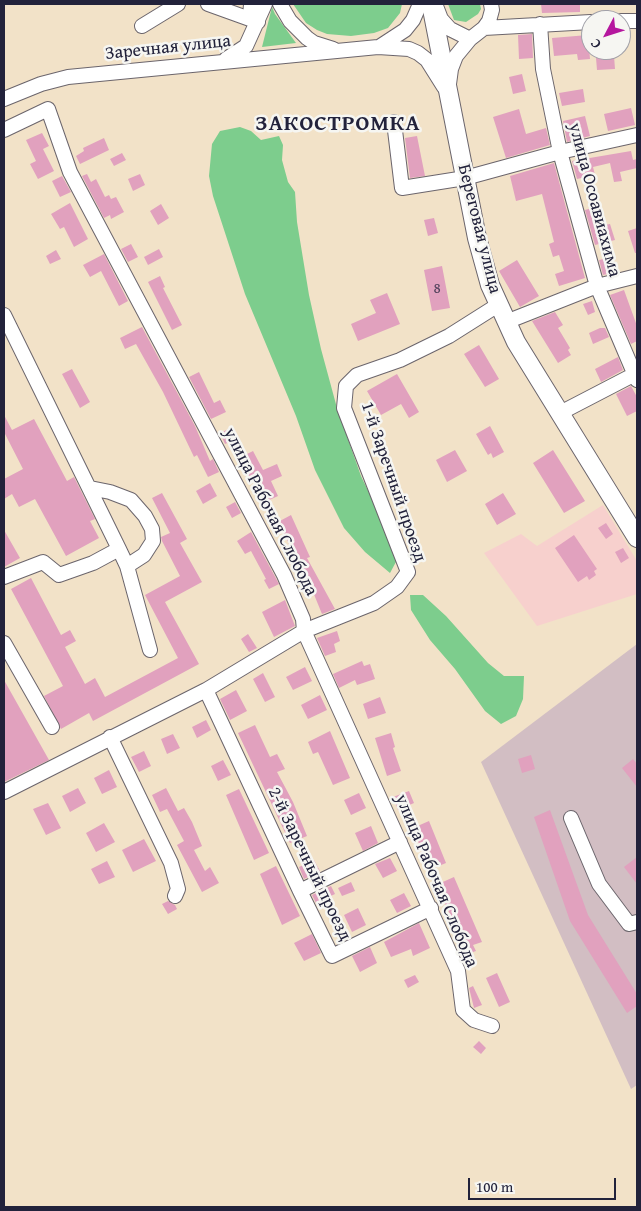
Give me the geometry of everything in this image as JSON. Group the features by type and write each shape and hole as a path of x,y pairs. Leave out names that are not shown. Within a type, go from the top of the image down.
{"main road":[{"path":"431,4 448,94"},
{"name":"Береговая улица","path":"448,94 477,238 490,286 498,305 506,322 560,413 637,538"}],"street":[{"path":"142,26 178,4"},
{"path":"208,4 253,14"},
{"path":"221,62 246,46 253,14 265,4"},
{"path":"280,4 290,21 307,38 314,43 339,50"},
{"path":"378,47 405,30 413,20 420,4"},
{"path":"435,4 441,19 450,29 470,39"},
{"path":"484,28 491,16 491,4"},
{"path":"484,28 581,22"},
{"name":"улица Осоавиахима","path":"540,24 543,69 560,152 597,286 636,376"},
{"name":"Береговая улица","path":"448,94 451,69 456,56 470,39 484,28"},
{"name":"Заречная улица","path":"4,99 41,84 68,77 378,47 408,49 418,53 427,60 437,73 448,94"},
{"name":"улица Рабочая Слобода","path":"4,130 48,110 70,172 284,575 303,619 304,631 458,971 463,1010 474,1020 492,1026"},
{"path":"394,122 402,188 465,178 560,152 637,135"},
{"path":"506,322 597,286 637,276"},
{"name":"1-й Заречный проезд","path":"4,792 206,690 304,631 374,603 397,587 408,572 344,408 346,386 358,375 400,360 449,336 498,305"},
{"path":"4,315 127,566 150,650"},
{"path":"560,413 636,376"},
{"path":"90,488 110,492 131,500 145,516 152,530 153,541 144,555 127,566"},
{"path":"4,576 43,562 59,575 93,564 119,549"},
{"path":"4,643 52,727"},
{"name":"2-й Заречный проезд","path":"206,690 332,956 431,908"},
{"path":"110,737 172,863 178,888 175,896"},
{"path":"571,818 599,884 629,924 637,922"},
{"path":"300,891 400,842"}],"shaded area":[{"path":"603,505 637,561 637,594 537,626 484,553 521,534 537,546"},
{"path":"637,644 637,1085 631,1089 481,762"}],"green space":[{"path":"293,4 402,4 400,13 388,28 374,33 351,36 327,34 317,30 306,23"},
{"path":"448,4 480,4 481,9 478,14 466,22 454,20"},
{"path":"272,7 275,14 296,43 262,47"},
{"path":"240,127 251,131 261,140 279,136 283,145 282,160 288,182 295,192 297,222 309,295 321,349 337,408 361,476 383,522 397,560 390,573 365,552 344,528 315,470 296,416 245,294 213,196 209,176 212,144 220,131"},
{"path":"410,595 423,595 446,616 488,663 504,676 524,676 523,699 516,716 501,724 485,711 455,669 430,640 411,610"}],"building":[{"path":"541,4 580,4 580,12 542,13"},
{"path":"532,34 533,58 519,59 518,35"},
{"path":"581,36 581,60 578,60 577,54 554,56 552,38"},
{"path":"596,60 614,60 615,69 597,70"},
{"path":"522,74 526,91 513,94 509,77"},
{"path":"583,89 585,102 562,106 559,93"},
{"path":"631,108 635,125 608,131 604,114"},
{"path":"519,109 526,134 546,128 550,145 506,158 493,117"},
{"path":"585,116 590,136 567,142 563,121"},
{"path":"42,133 49,146 43,149 54,171 38,179 30,164 36,161 26,140"},
{"path":"417,136 425,176 410,178 405,138"},
{"path":"104,138 109,150 80,164 76,156 84,151 83,148"},
{"path":"631,151 633,160 637,159 637,168 620,172 622,181 614,182 610,163 593,167 595,175 577,179 572,161"},
{"path":"122,153 126,160 114,166 110,159"},
{"path":"554,163 585,278 559,286 555,274 564,271 559,255 553,257 549,244 554,242 542,194 516,201 510,176"},
{"path":"87,174 91,182 96,179 105,197 109,195 111,199 116,197 124,212 111,219 110,215 104,218 82,176"},
{"path":"140,174 145,185 133,191 128,179"},
{"path":"62,176 71,192 60,197 52,181"},
{"path":"70,203 88,239 74,247 64,227 60,229 51,214"},
{"path":"161,204 169,218 158,225 150,211"},
{"path":"599,206 605,225 610,224 615,240 595,245 585,210"},
{"path":"434,218 438,233 428,236 424,220"},
{"path":"637,228 637,253 635,253 628,231"},
{"path":"131,244 138,257 128,262 121,249"},
{"path":"159,249 163,257 148,265 144,257"},
{"path":"56,250 61,259 50,264 46,256"},
{"path":"104,254 128,301 119,306 101,271 90,277 83,265"},
{"path":"608,258 612,273 603,275 599,260"},
{"path":"517,260 539,296 520,307 499,271"},
{"path":"442,266 450,308 432,311 424,270"},
{"path":"160,276 165,287 163,288 182,325 172,330 148,282"},
{"path":"624,290 637,326 637,341 631,344 610,295"},
{"path":"387,293 400,324 358,341 351,324 376,313 370,300"},
{"path":"592,301 595,312 588,315 583,304"},
{"path":"555,312 563,325 558,328 570,348 568,350 571,355 558,363 532,321"},
{"path":"142,327 195,426 210,461 213,459 219,472 208,477 197,455 194,457 163,392 136,344 125,349 120,338"},
{"path":"605,328 609,337 593,344 589,333"},
{"path":"479,345 499,379 485,387 464,354"},
{"path":"618,357 623,370 601,382 595,369"},
{"path":"72,369 90,402 80,408 62,374"},
{"path":"199,372 214,403 220,400 226,412 211,419 189,377"},
{"path":"397,374 419,412 409,418 401,404 381,415 367,391"},
{"path":"631,386 637,397 637,411 627,416 616,394"},
{"path":"4,415 12,430 34,419 67,481 74,477 95,519 90,521 99,538 66,556 35,499 19,507 12,494 4,499 4,479 23,469 4,432"},
{"path":"490,426 504,452 493,458 491,453 488,455 476,434"},
{"path":"233,427 239,438 225,444 220,433"},
{"path":"455,450 467,471 447,482 436,460"},
{"path":"553,450 585,501 564,513 533,463"},
{"path":"253,451 263,470 277,464 282,476 271,481 278,496 265,502 252,476 248,478 239,458"},
{"path":"210,483 217,496 203,504 196,491"},
{"path":"162,493 187,539 180,543 202,582 165,602 199,664 93,721 89,713 61,729 44,696 63,686 11,589 31,578 61,635 70,630 76,641 65,647 85,684 95,678 105,697 178,658 145,595 180,576 161,537 170,533 152,498"},
{"path":"503,493 516,514 497,525 485,504"},
{"path":"235,502 241,513 232,518 226,507"},
{"path":"291,515 310,557 307,558 335,609 322,614 313,592 307,595 298,578 304,574 278,522"},
{"path":"606,523 613,534 606,539 598,528"},
{"path":"4,530 20,558 4,567"},
{"path":"251,532 279,584 269,589 264,580 266,579 251,551 245,554 237,541"},
{"path":"574,535 597,569 594,571 596,575 589,580 587,576 578,582 555,548"},
{"path":"623,548 629,558 621,563 615,552"},
{"path":"285,600 295,626 274,637 262,612"},
{"path":"337,631 340,641 334,644 336,652 325,656 317,638"},
{"path":"248,634 257,648 249,652 241,639"},
{"path":"362,661 364,666 370,664 375,679 357,685 355,680 339,688 333,674"},
{"path":"305,667 312,681 293,690 286,677"},
{"path":"263,673 275,697 265,702 253,679"},
{"path":"4,680 49,760 4,782"},
{"path":"236,690 247,711 230,720 220,699"},
{"path":"320,695 327,710 308,719 301,705"},
{"path":"380,697 386,713 368,719 363,704"},
{"path":"206,720 211,730 197,738 192,727"},
{"path":"255,725 270,757 277,754 285,769 277,772 293,802 307,836 290,843 238,733"},
{"path":"330,731 350,778 333,785 318,752 313,754 308,742"},
{"path":"391,733 395,747 393,748 401,771 387,776 375,738"},
{"path":"173,734 180,748 167,754 161,739"},
{"path":"144,751 151,766 139,772 131,757"},
{"path":"531,755 535,769 522,773 518,759"},
{"path":"633,759 637,764 637,787 622,768"},
{"path":"223,760 231,775 218,781 211,766"},
{"path":"109,770 117,787 102,794 94,778"},
{"path":"78,788 86,803 70,812 62,796"},
{"path":"166,788 178,811 184,808 192,822 202,846 194,850 205,871 210,867 219,883 202,892 177,845 184,841 167,809 160,812 152,795"},
{"path":"239,789 269,853 254,860 226,795"},
{"path":"409,791 414,803 398,810 393,797"},
{"path":"359,793 366,808 351,815 344,800"},
{"path":"48,803 61,828 46,835 33,809"},
{"path":"550,810 588,915 637,994 637,1006 627,1013 570,921 534,817"},
{"path":"429,821 446,863 429,870 413,828"},
{"path":"104,823 115,842 96,852 86,833"},
{"path":"371,826 378,843 363,851 355,833"},
{"path":"144,839 156,861 133,872 122,850"},
{"path":"637,857 637,884 624,867"},
{"path":"390,858 397,871 383,878 375,864"},
{"path":"314,860 320,871 304,879 299,867"},
{"path":"107,861 115,877 99,884 91,869"},
{"path":"276,866 300,916 282,925 260,874"},
{"path":"454,877 482,942 473,945 476,951 464,955 456,936 460,935 436,885"},
{"path":"351,882 355,891 342,896 338,888"},
{"path":"331,886 335,894 316,903 312,895"},
{"path":"404,893 411,906 397,913 390,900"},
{"path":"168,901 175,905 177,909 168,914 162,904"},
{"path":"358,908 366,925 352,932 344,915"},
{"path":"419,923 430,948 413,956 411,949 391,957 384,942"},
{"path":"312,934 321,953 304,961 294,943"},
{"path":"370,947 377,963 360,972 352,956"},
{"path":"497,973 510,1002 499,1007 486,978"},
{"path":"415,975 419,982 408,988 404,980"},
{"path":"473,986 482,1005 474,1008 469,988"},
{"path":"479,1041 486,1048 481,1054 473,1047"}],"district":[{"name":"ЗАКОСТРОМКА","path":"338,124"}]}
